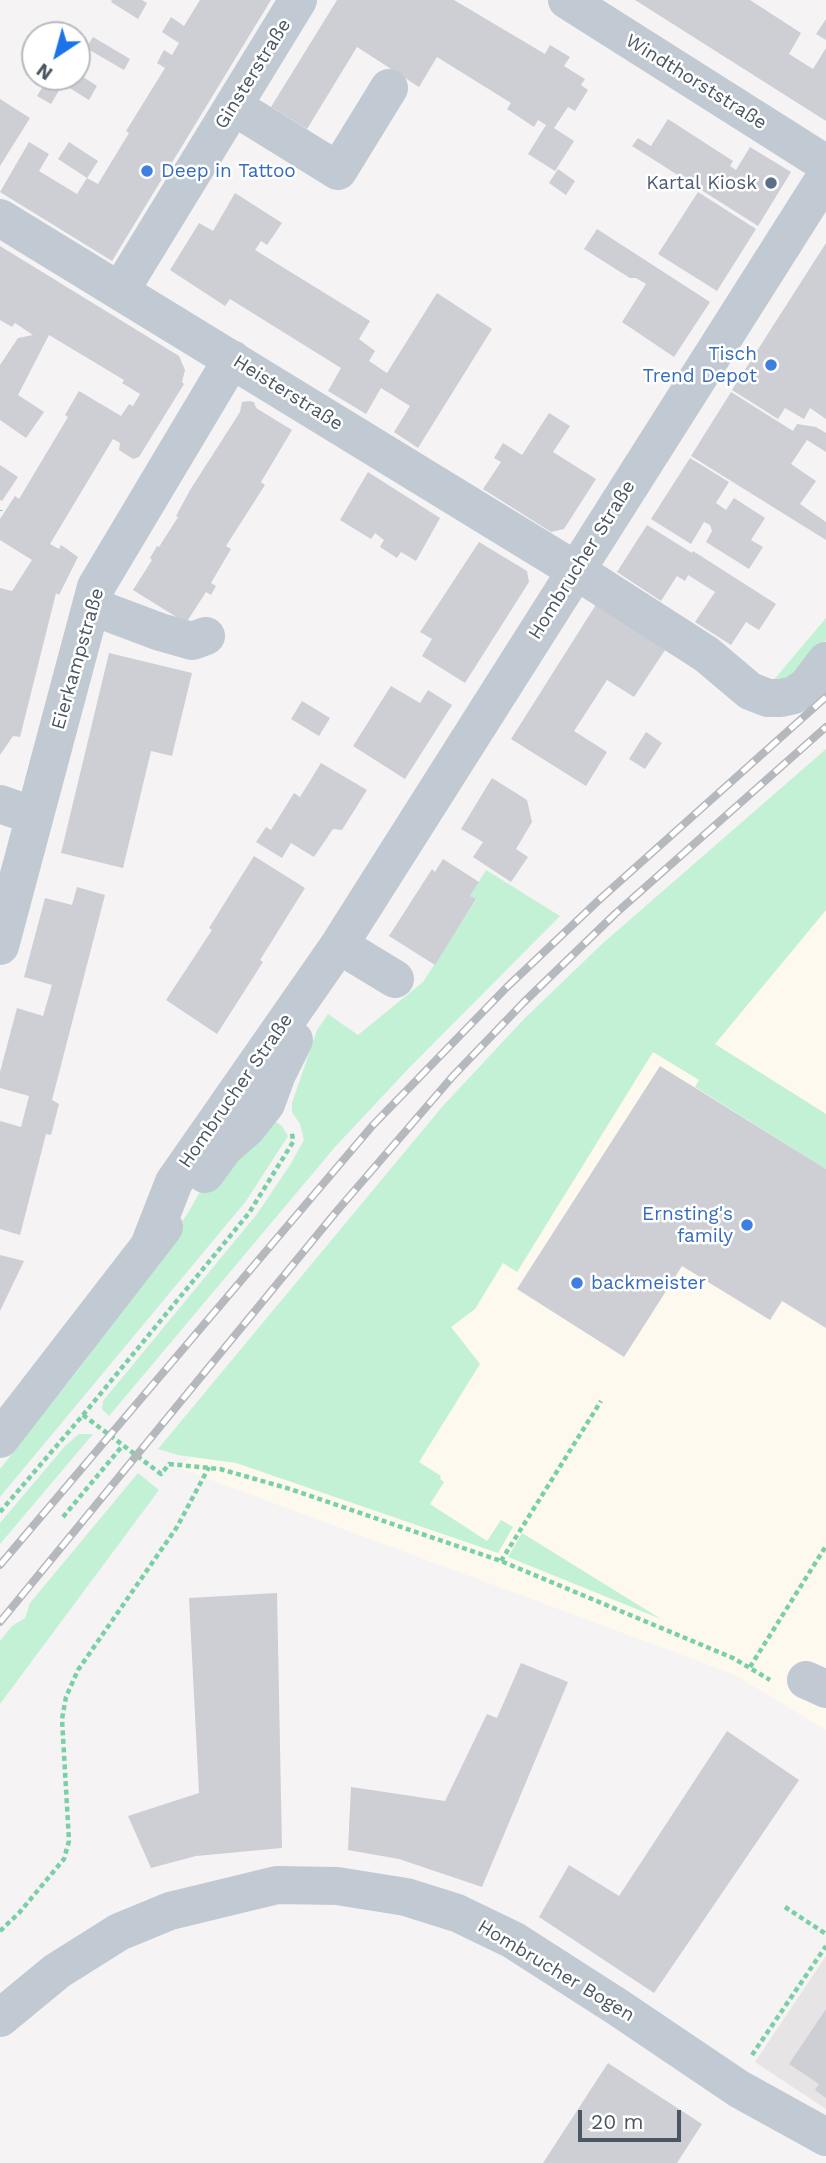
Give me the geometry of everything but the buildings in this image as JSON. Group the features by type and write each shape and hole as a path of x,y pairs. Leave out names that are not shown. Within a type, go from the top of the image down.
{"street":[{"name":"Ginsterstraße","path":"106,283 233,106 298,0"},
{"name":"Windthorststraße","path":"567,0 826,164"},
{"path":"233,106 338,171 389,88"},
{"name":"Hombrucher Straße","path":"149,1246 174,1182 340,945 826,176"},
{"name":"Heisterstraße","path":"0,218 575,570 706,654 757,694 780,698 794,695 807,686 826,661"},
{"name":"Eierkampstraße","path":"0,946 17,810 96,587 232,359"},
{"path":"91,606 192,641 206,636"},
{"path":"340,945 395,979"},
{"name":"Hombrucher Straße","path":"0,1438 224,1148 247,1128 266,1104 277,1074 340,945"},
{"name":"Hombrucher Bogen","path":"0,2018 57,1971 119,1932 170,1911 277,1885 337,1886 406,1897 457,1913 513,1940 617,2006 739,2089 826,2137"}],"path":[{"path":"0,1512 249,1213 293,1142 290,1122 266,1104"},
{"path":"501,1561 601,1401"},
{"path":"83,1415 161,1474 169,1464 209,1467 290,1489 501,1561 733,1658 796,1696 816,1684"},
{"path":"63,1517 123,1445"},
{"path":"0,1931 28,1903 64,1859 69,1841 62,1719 66,1697 78,1670 177,1527 209,1467"},
{"path":"750,1667 826,1546"},
{"path":"785,1907 826,1934"},
{"path":"748,2062 826,1946"}],"shaded area":[{"path":"826,799 826,1730 733,1674 176,1467 279,1401"},
{"path":"826,1956 826,2109 755,2062"}],"green space":[{"path":"826,618 826,640 803,673 772,682"},
{"path":"826,749 826,910 715,1044 826,1114 826,1169 695,1087 699,1080 653,1052 517,1272 503,1263 475,1309 451,1327 480,1364 419,1462 441,1476 440,1479 444,1482 430,1504 487,1541 501,1520 513,1527 498,1553 236,1463 178,1455 158,1449 442,1107 524,1019 602,944"},
{"path":"486,870 560,916 408,1069 335,1147 109,1416 102,1409 103,1401 257,1214 304,1140 300,1124 292,1112 292,1103 317,1030 328,1014 358,1035 423,982 476,900 470,896"},
{"path":"268,1117 282,1126 288,1136 246,1201 0,1497 0,1469 84,1362 188,1213 202,1188"},
{"path":"79,1434 93,1434 0,1544 0,1523 66,1445"},
{"path":"138,1473 159,1490 0,1704 0,1641 12,1626 25,1618 30,1603"},
{"path":"522,1533 661,1619 508,1557"}],"railway":[{"path":"0,1565 373,1125 507,987 599,900 826,697"},
{"path":"0,1622 336,1212 453,1076 524,1002 615,914 826,727"}],"place":[{"name":"Deep in Tattoo","path":"147,171"},
{"name":"Kartal Kiosk","path":"771,183"},
{"name":"Tisch Trend Depot","path":"771,365"},
{"name":"Ernsting's family","path":"747,1225"},
{"name":"backmeister","path":"577,1283"}]}
